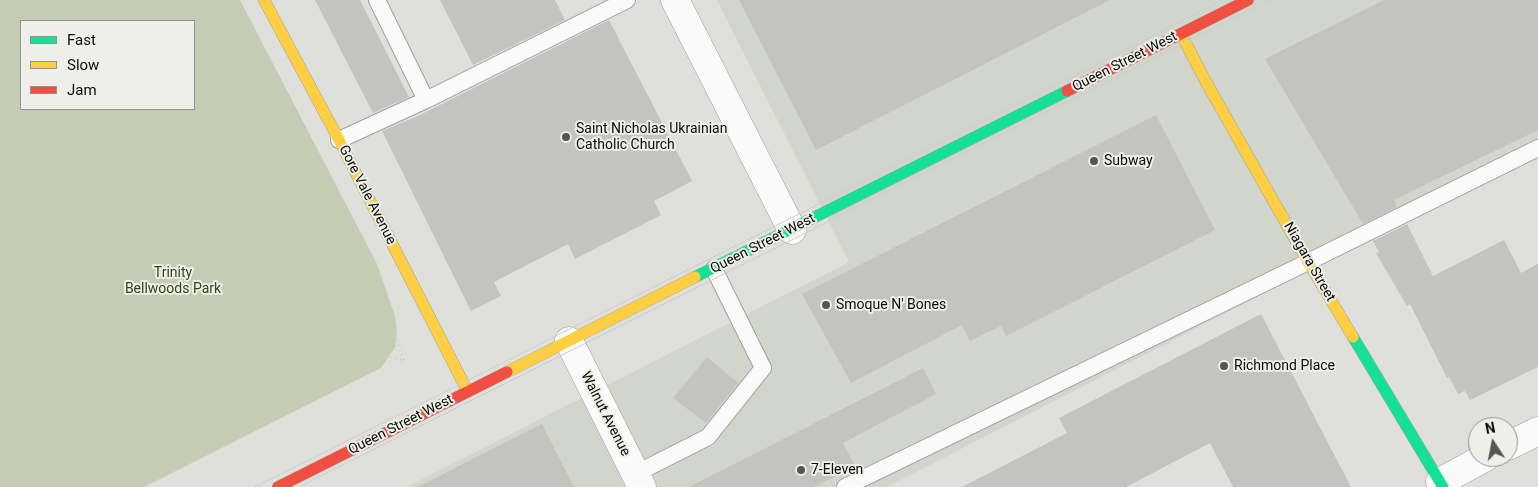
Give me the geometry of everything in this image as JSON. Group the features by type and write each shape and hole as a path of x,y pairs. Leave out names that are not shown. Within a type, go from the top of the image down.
{"main road":[{"name":"Gore Vale Avenue","path":"264,0 339,140 468,392"},
{"name":"Queen Street West","path":"278,487 1248,0"},
{"name":"Niagara Street","path":"1181,34 1206,82 1308,262 1441,485"}],"street":[{"path":"675,0 792,230"},
{"name":"Walnut Avenue","path":"569,341 638,481"},
{"path":"1518,441 1538,431"},
{"path":"1441,485 1470,467"}],"lane":[{"path":"376,0 426,100"},
{"path":"339,140 426,100 627,0"},
{"path":"845,487 1538,148"},
{"path":"638,481 708,437 763,368 714,269"}],"path":[{"path":"220,0 302,160 331,206"},
{"path":"13,272 107,242 232,194 339,140"},
{"path":"0,270 207,317 340,343 404,362 389,318"},
{"path":"238,323 261,291 284,276 316,270 344,272 370,280"},
{"path":"369,271 370,280 374,287"},
{"path":"0,366 55,360 172,340 194,330 207,317"}],"shaded area":[{"path":"717,0 1538,0 1538,156 1354,247 887,487 407,487 849,262"}],"green space":[{"name":"Trinity Bellwoods Park","path":"0,0 240,0 377,264 395,316 397,331 395,347 381,368 144,487 0,487"}],"building":[{"path":"315,0 360,0 409,97 373,113"},
{"path":"440,0 555,0 565,20 473,65"},
{"path":"739,0 1110,0 816,150"},
{"path":"1384,0 1538,0 1538,130 1394,200 1397,207 1363,224 1265,59"},
{"name":"Saint Nicholas Ukrainian Catholic Church","path":"609,20 692,181 654,201 661,215 575,259 568,244 494,282 501,296 471,311 382,131 418,116"},
{"path":"1156,115 1215,230 1006,336 1001,326 970,341 962,325 851,383 802,294"},
{"path":"1407,224 1433,276 1504,240 1521,273 1538,264 1538,367 1470,400 1465,391 1458,394 1449,377 1447,378 1410,304 1407,306 1376,253 1379,252 1373,241"},
{"name":"Richmond Place","path":"1261,314 1351,487 1233,487 1210,443 1126,487 962,487 1067,433 1059,418"},
{"path":"707,357 738,383 706,423 673,398"},
{"path":"923,368 936,394 843,443 855,466 814,487 689,487"},
{"path":"542,424 574,487 418,487 510,440"}],"tram line":[{"path":"255,487 1136,45 1222,0"},
{"path":"299,487 1270,0"}],"traffic: fast":[{"path":"695,277 1067,91"},
{"path":"1353,337 1443,487"}],"traffic: slow":[{"path":"264,0 339,140 468,392"},
{"path":"1181,34 1206,82 1308,262 1353,337"},
{"path":"507,372 695,277"}],"traffic: jam":[{"path":"1067,91 1248,0"},
{"path":"278,487 507,372"}],"place":[{"name":"Saint Nicholas Ukrainian Catholic Church","path":"566,137"},
{"name":"Subway","path":"1094,161"},
{"name":"Smoque N' Bones","path":"826,305"},
{"name":"Richmond Place","path":"1224,366"},
{"name":"7-Eleven","path":"801,470"}]}
